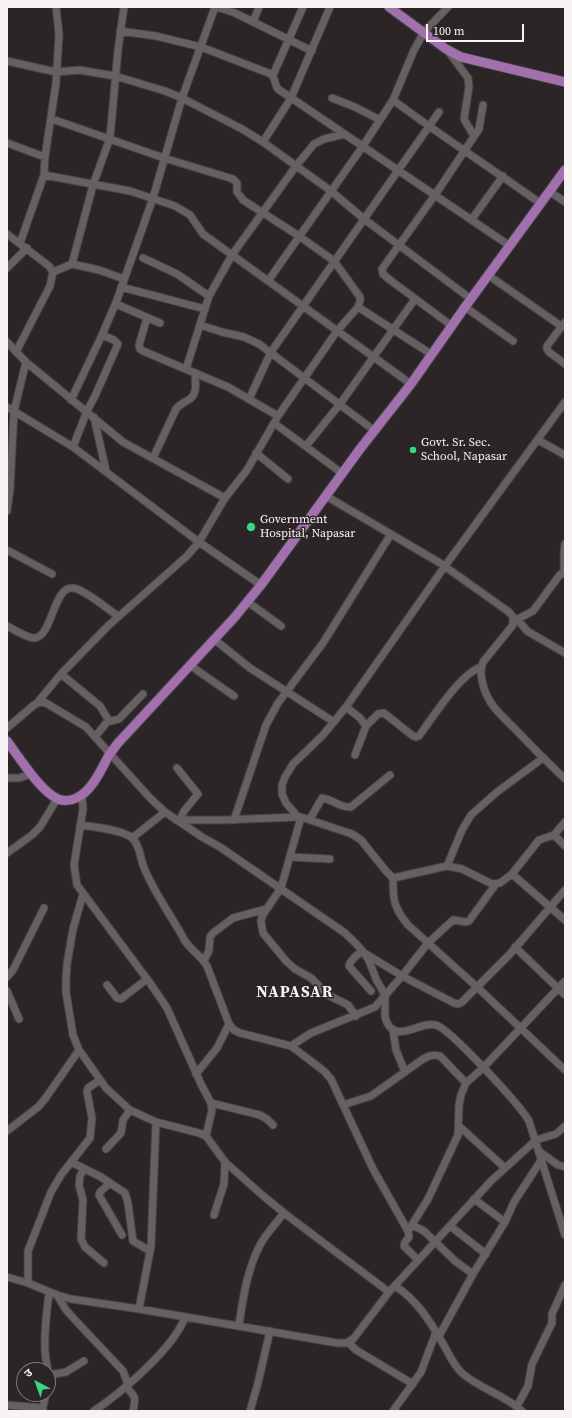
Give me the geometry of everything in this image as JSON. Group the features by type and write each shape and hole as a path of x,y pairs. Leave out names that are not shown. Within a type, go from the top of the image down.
{"main road":[{"path":"389,7 446,49 461,57 565,82"},
{"path":"7,741 31,774 50,793 58,798 71,800 82,796 92,786 109,755 131,729 215,640 248,602 360,449 410,384 464,307 565,170"}],"street":[{"path":"20,243 44,175 45,157 52,119 56,83 59,34 56,7"},
{"path":"72,264 93,185 110,138 115,76 124,7"},
{"path":"71,400 116,304 152,198 182,98 216,7 253,22 312,51"},
{"path":"253,22 259,7"},
{"path":"303,7 273,76 276,86 291,98 510,246"},
{"path":"263,142 291,98 330,7"},
{"path":"268,281 363,146 393,100 414,50 424,32 448,7"},
{"path":"120,32 156,36 201,47 273,76"},
{"path":"446,49 468,78 469,86 464,119 474,136"},
{"path":"7,61 56,72 79,70 115,76 165,91 182,98 242,129 263,142 331,191 364,219 471,299"},
{"path":"332,98 355,107 380,120"},
{"path":"393,100 429,127 503,176 540,203"},
{"path":"452,326 390,280 382,272 383,267 435,195 474,136 480,126 483,105"},
{"path":"249,399 271,352 439,112"},
{"path":"7,728 37,703 61,674 118,616 187,556 199,542 225,498 246,470 276,419 306,378 337,331 358,307 360,301 360,297 334,261 240,196 237,183 233,179 164,158 52,119"},
{"path":"186,369 209,296 232,255 296,166 318,141 346,134"},
{"path":"7,143 45,157"},
{"path":"44,175 130,191 175,206 186,212 203,234 410,384"},
{"path":"472,220 503,176"},
{"path":"549,191 565,202"},
{"path":"7,234 49,266 53,272 50,286 16,352"},
{"path":"7,268 27,248"},
{"path":"142,258 176,274 209,296"},
{"path":"53,272 72,264 99,270 124,279"},
{"path":"488,275 563,324 547,349 565,364"},
{"path":"122,287 205,309"},
{"path":"306,446 340,404 392,329 415,299"},
{"path":"116,304 160,323"},
{"path":"358,307 431,354"},
{"path":"464,307 513,341"},
{"path":"147,318 139,344 140,349 228,387 249,399 276,419 306,446 342,474"},
{"path":"200,325 248,338 271,352 375,431"},
{"path":"73,447 87,411 118,344 114,340 102,335"},
{"path":"7,342 26,362 123,442 225,498"},
{"path":"7,511 9,461 14,411 26,362"},
{"path":"153,458 176,409 194,394 195,373"},
{"path":"300,817 283,798 282,785 284,778 293,764 314,744 346,707 445,566 565,402"},
{"path":"7,406 73,447 199,542 261,585"},
{"path":"94,417 106,471"},
{"path":"538,440 565,455"},
{"path":"256,454 288,479"},
{"path":"326,496 445,566 509,612 527,631 565,653"},
{"path":"234,820 266,725 278,703 323,643 391,534"},
{"path":"565,544 565,574 559,576 533,611 515,620 510,630 488,656 481,667 480,672 486,694 491,702 543,758 565,779"},
{"path":"7,550 52,574"},
{"path":"7,626 30,637 34,638 40,636 45,630 60,597 64,591 69,588 76,588 118,616"},
{"path":"248,602 281,626"},
{"path":"215,640 250,668 334,722"},
{"path":"191,666 234,696"},
{"path":"355,755 366,726 378,714 384,713 416,737 467,675 481,667"},
{"path":"61,674 100,706 109,721"},
{"path":"96,737 109,721 119,719 143,694"},
{"path":"37,703 46,703 86,727 96,737 109,755 165,812 202,837 220,847 345,933 363,952 385,997 385,1016 389,1026 393,1030 396,1050 405,1072"},
{"path":"346,707 360,718 366,726"},
{"path":"447,866 462,830 471,815 497,792 543,758"},
{"path":"177,768 198,794 178,820"},
{"path":"9,780 31,774"},
{"path":"310,819 322,798 326,798 343,807 351,807 359,802 390,775"},
{"path":"82,796 83,809 74,865 76,881 82,894 147,979 167,1008 196,1074 211,1103 212,1110 206,1136"},
{"path":"7,853 32,835 40,827 58,798"},
{"path":"132,838 165,812"},
{"path":"300,817 290,857 280,888 266,909 261,921 263,933 286,961 295,969 311,978 328,995 348,1005 356,1016"},
{"path":"178,820 234,820 300,817 310,819 352,834 360,840 393,878 393,900 396,909 408,925 477,987 565,1070"},
{"path":"291,1046 311,1033 372,1009 385,997 428,943 453,920 469,921 496,884 512,874 539,840 554,834 565,822"},
{"path":"80,825 119,832 132,838 136,842 149,878 185,941 191,949 204,960 229,1024 234,1030 240,1033 291,1046 324,1071 331,1079 373,1169 410,1228 424,1232 455,1261 473,1274"},
{"path":"554,834 565,846"},
{"path":"290,857 330,859"},
{"path":"393,878 447,866 462,869 492,884 496,884"},
{"path":"512,874 565,920"},
{"path":"363,952 402,976 454,1004 458,1004 462,1002 515,947 565,890"},
{"path":"82,894 69,950 66,992 73,1035 79,1050 100,1080 122,1104 130,1110 156,1122 206,1136 225,1162 284,1212 389,1292"},
{"path":"7,977 13,970 44,908"},
{"path":"204,960 210,951 210,937 213,934 233,918 266,909"},
{"path":"515,947 565,995"},
{"path":"363,952 352,959 349,966 371,991"},
{"path":"107,985 117,998 121,999 147,979"},
{"path":"418,1260 404,1246 405,1242 409,1237 410,1228 428,1199 458,1135 459,1105 466,1083 483,1068 565,981"},
{"path":"7,991 19,1019"},
{"path":"196,1074 213,1054 229,1024"},
{"path":"393,1030 403,1031 425,1024 442,1027 522,1109 529,1120 536,1140 565,1235"},
{"path":"7,1131 38,1106 79,1050"},
{"path":"343,1105 371,1096 423,1059 435,1055 440,1056 466,1083"},
{"path":"28,1283 28,1259 30,1244 55,1184 90,1138 92,1118 87,1092 88,1088 100,1080"},
{"path":"211,1103 254,1113 267,1119 273,1125"},
{"path":"106,1149 121,1133 123,1120 130,1110"},
{"path":"139,1309 150,1251 156,1122"},
{"path":"459,1126 505,1168"},
{"path":"7,1277 28,1283 57,1296 342,1343 351,1341 389,1292 491,1180 536,1140 556,1134 565,1126"},
{"path":"540,1152 562,1167 565,1167"},
{"path":"393,1411 424,1366 438,1334 505,1222 514,1202 542,1159"},
{"path":"71,1162 125,1192 133,1241 150,1251"},
{"path":"214,1215 224,1184 225,1162"},
{"path":"84,1169 80,1176 79,1185 83,1200 81,1239 85,1247 104,1263"},
{"path":"110,1183 100,1192 100,1195 122,1235"},
{"path":"474,1199 505,1222"},
{"path":"238,1325 245,1288 255,1257 261,1244 284,1212"},
{"path":"450,1226 486,1254"},
{"path":"395,1286 413,1299 438,1334 455,1365 462,1373 520,1409 528,1386 532,1364 552,1323 552,1314 565,1285"},
{"path":"47,1362 45,1350 45,1325 49,1292"},
{"path":"57,1296 66,1310 123,1371 127,1386 136,1398 133,1411"},
{"path":"94,1411 127,1386 163,1350 182,1325 185,1317"},
{"path":"250,1411 270,1331"},
{"path":"351,1341 351,1345 356,1350 413,1384"},
{"path":"56,1374 66,1372 84,1361"},
{"path":"7,1405 42,1410"}],"place":[{"name":"Govt. Sr. Sec. School, Napasar","path":"413,450"},
{"name":"Government Hospital, Napasar","path":"251,527"}],"district":[{"name":"NAPASAR","path":"295,993"}]}
